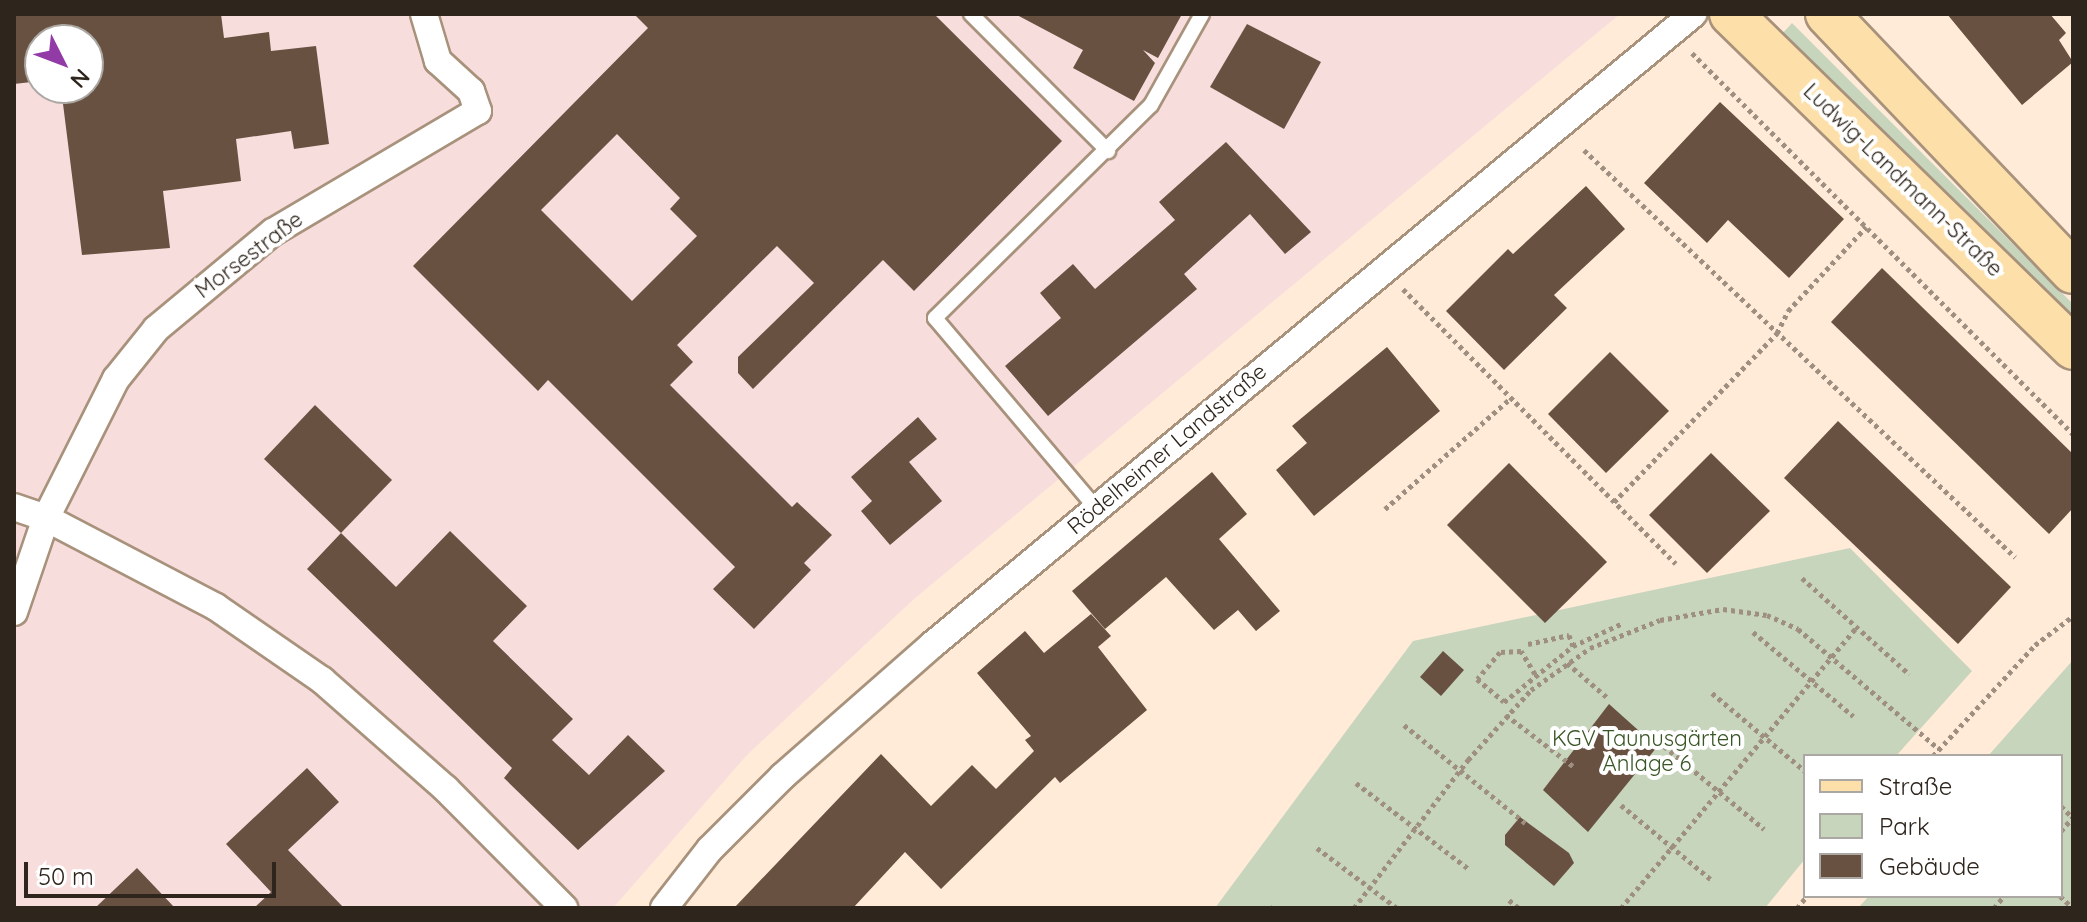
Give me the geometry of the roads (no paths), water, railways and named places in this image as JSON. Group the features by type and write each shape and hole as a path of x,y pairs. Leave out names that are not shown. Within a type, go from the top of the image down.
{"main road":[{"name":"Ludwig-Landmann-Straße","path":"1731,14 2073,348"},
{"path":"1827,14 2073,272"}],"street":[{"name":"Morsestraße","path":"14,612 46,518 116,379 156,329 273,232 478,111 471,91 438,61 424,14"},
{"name":"Rödelheimer Landstraße","path":"664,908 710,849 783,776 1096,508 1693,14"},
{"path":"14,507 46,518 216,607 322,680 446,789 564,908"}],"lane":[{"path":"971,14 1108,151"},
{"path":"1096,508 935,318 1108,151 1151,105 1202,14"}],"park label":[{"name":"KGV Taunusgärten Anlage 6","path":"1647,750"}]}
